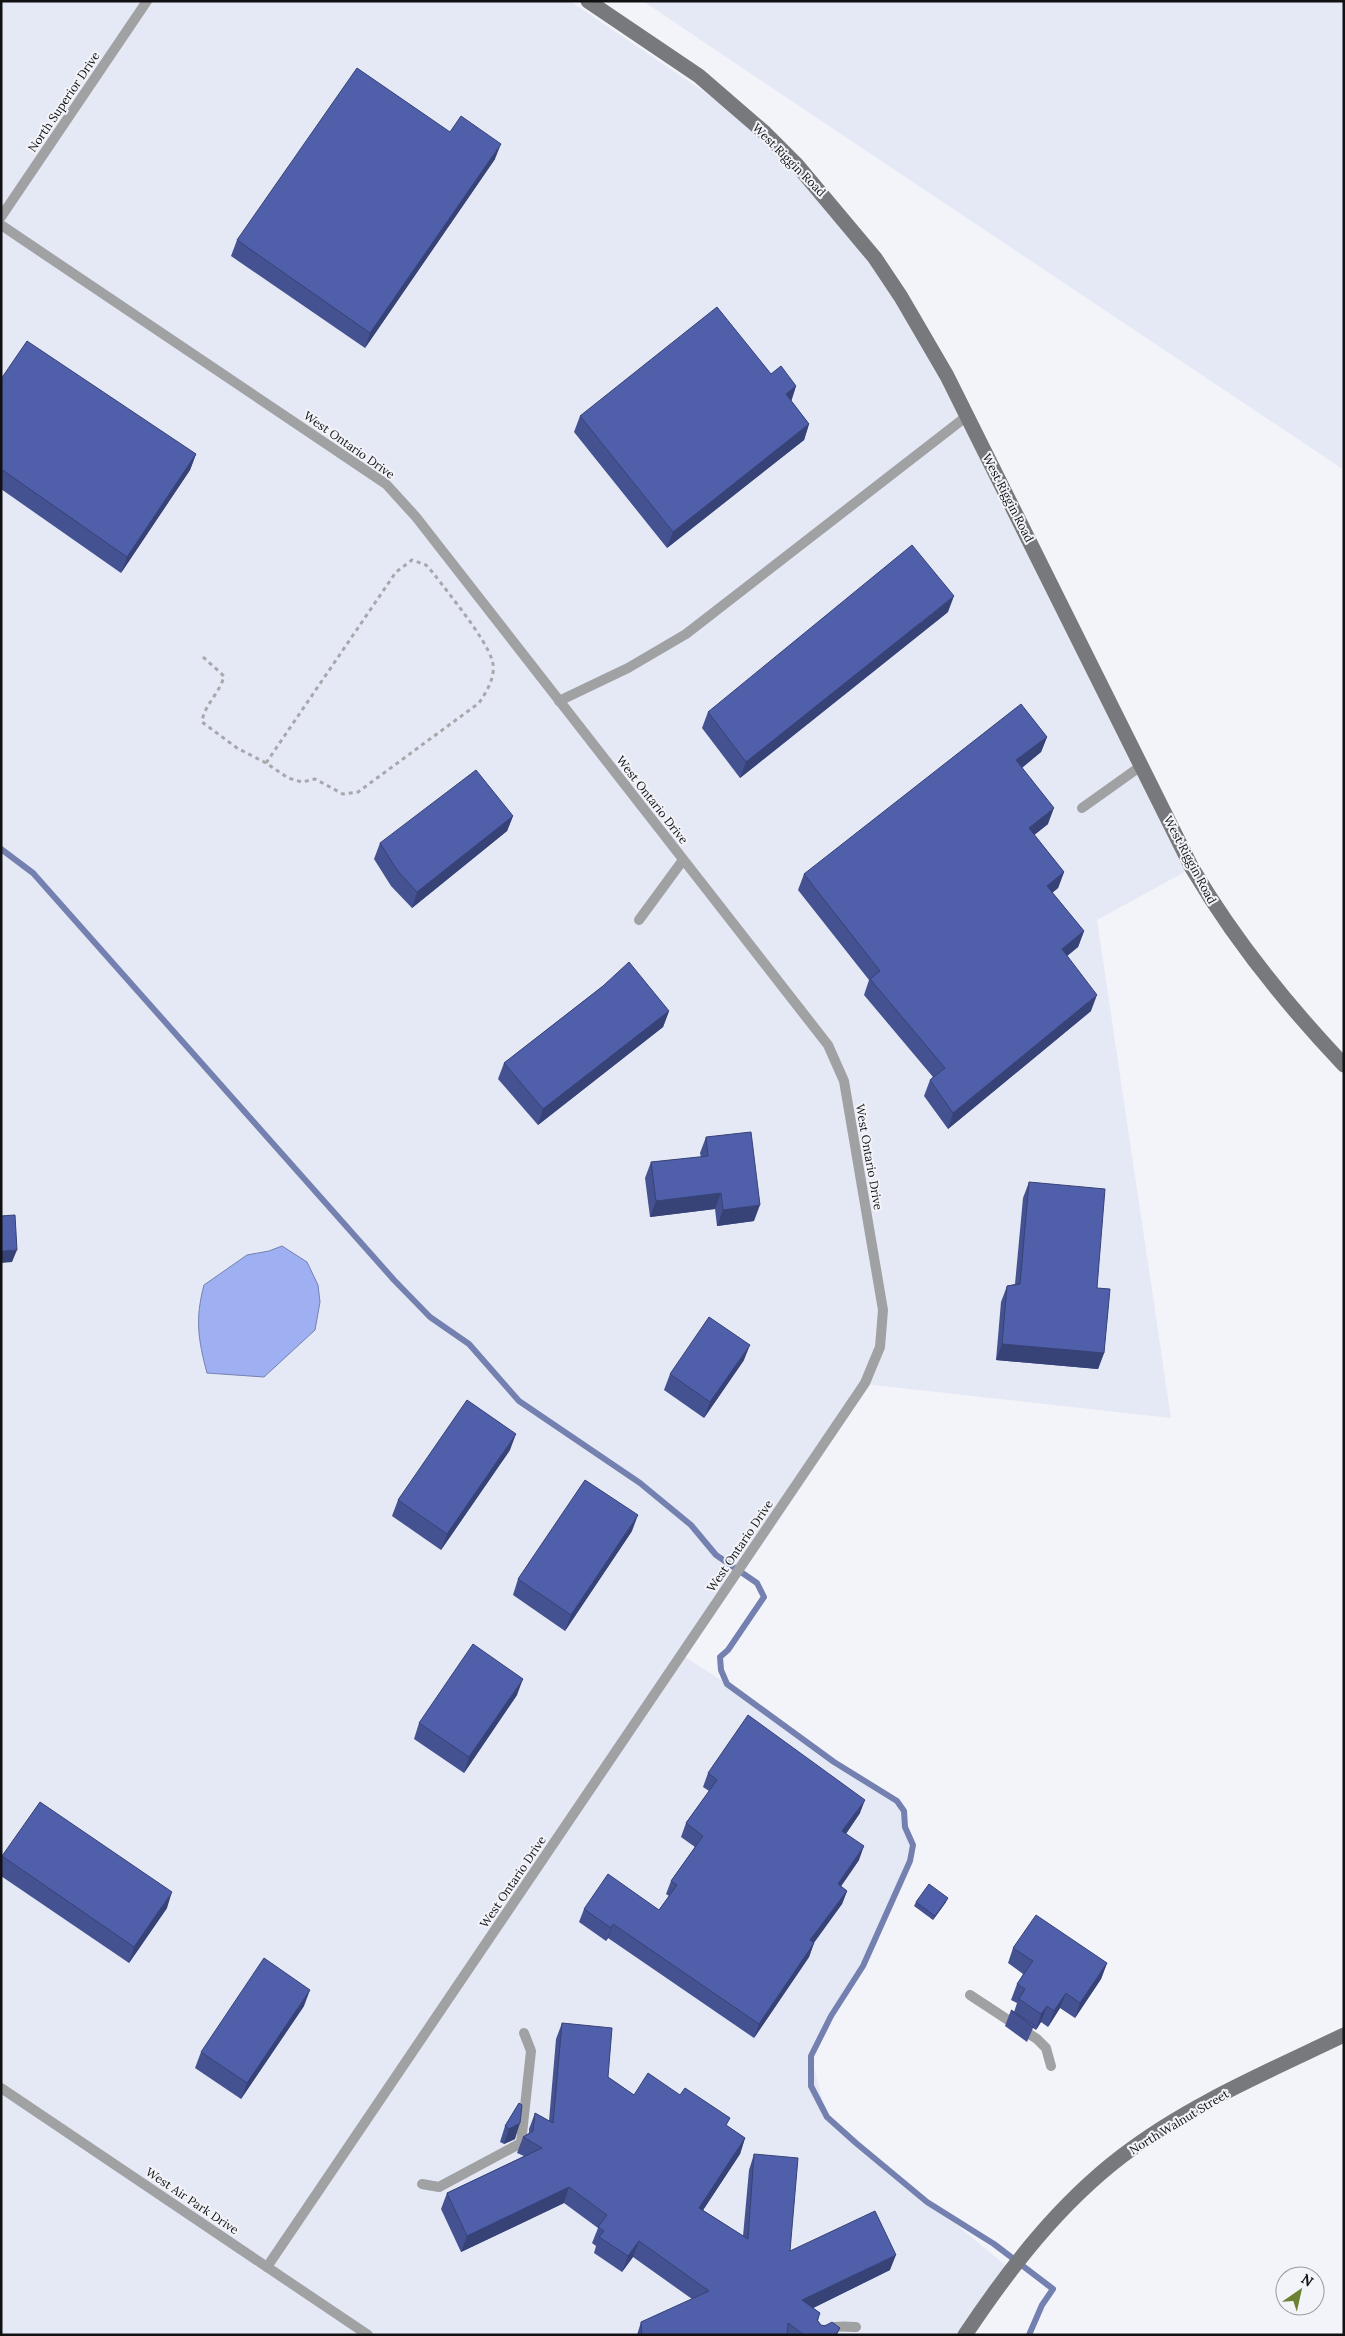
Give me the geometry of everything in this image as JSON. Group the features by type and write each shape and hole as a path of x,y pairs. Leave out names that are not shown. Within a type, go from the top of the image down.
{"street":[{"name":"West Riggin Road","path":"588,1 699,76 764,133 821,191 875,258 901,297 966,416 1192,868 1220,916 1293,1012 1344,1065"},
{"name":"North Walnut Street","path":"965,2335 1026,2248 1066,2207 1122,2156 1196,2110 1344,2035"}],"lane":[{"name":"North Superior Drive","path":"1,217 147,1"},
{"name":"West Ontario Drive","path":"1,225 386,484 416,517 828,1046 844,1081 883,1310 880,1347 864,1384 267,2267"},
{"path":"559,701 628,668 686,634 966,416"},
{"path":"1082,808 1141,766"},
{"path":"639,920 684,860"},
{"path":"970,1995 1037,2039 1046,2048 1051,2066"},
{"path":"422,2184 440,2187 521,2143 531,2050 524,2033"},
{"name":"West Air Park Drive","path":"1,2088 368,2335"},
{"path":"818,2335 824,2329 837,2326 856,2326"}],"path":[{"path":"203,658 224,676 221,687 203,713 202,722 237,748 266,763 288,778 302,782 315,779 343,794 358,792 479,703 488,690 493,661 478,635 434,574 426,565 412,560 396,572 266,763"}],"shaded area":[{"path":"1,1 570,1 765,133 901,297 1192,868 1097,920 1171,1418 865,1384 682,1655 727,1684 834,1762 897,1801 913,1845 863,1966 831,2016 811,2056 827,2117 1011,2270 968,2335 1,2335"},
{"path":"643,1 1344,1 1344,470 811,114"}],"water":[{"path":"282,1246 307,1262 318,1285 320,1302 315,1330 264,1377 207,1373 201,1350 199,1329 199,1308 204,1285 247,1255 269,1251"}],"building":[{"path":"357,68 450,132 461,116 501,144 370,333 237,240"},
{"path":"717,307 771,374 781,366 796,386 786,394 809,424 673,532 580,416"},
{"path":"27,341 196,454 127,557 1,469 1,379"},
{"path":"912,545 954,596 746,762 708,712"},
{"path":"1021,704 1047,737 1016,760 1054,808 1029,828 1064,872 1047,886 1084,931 1062,949 1097,995 953,1113 930,1080 945,1068 870,979 880,971 804,874"},
{"path":"476,770 513,816 417,892 397,870 380,843"},
{"path":"629,962 669,1011 543,1109 504,1063 603,986"},
{"path":"751,1132 760,1205 723,1210 721,1193 656,1201 651,1162 708,1156 706,1137"},
{"path":"1029,1182 1105,1189 1097,1288 1110,1289 1104,1353 1002,1344 1007,1286 1020,1284"},
{"path":"15,1215 17,1250 1,1251 1,1216"},
{"path":"709,1317 750,1345 710,1402 670,1374"},
{"path":"467,1400 516,1434 447,1534 398,1500"},
{"path":"585,1480 638,1515 571,1615 518,1579"},
{"path":"473,1644 523,1679 469,1757 419,1723"},
{"path":"748,1715 865,1800 842,1831 864,1846 838,1884 847,1891 810,1940 814,1943 759,2024 613,1924 611,1928 584,1909 608,1874 659,1910 677,1885 671,1881 703,1836 686,1823 717,1780 708,1773"},
{"path":"40,1802 172,1892 134,1947 2,1856"},
{"path":"929,1884 948,1898 935,1916 916,1902"},
{"path":"1036,1915 1107,1963 1080,2003 1066,1993 1054,2011 1047,2006 1041,2014 1019,1999 1025,1989 1017,1984 1033,1961 1013,1948"},
{"path":"264,1958 310,1990 247,2083 201,2052"},
{"path":"1011,2010 1034,2025 1033,2027"},
{"path":"562,2023 612,2028 608,2077 634,2095 648,2073 680,2095 685,2088 730,2118 726,2125 745,2138 699,2208 748,2239 754,2154 798,2158 790,2251 875,2211 896,2255 802,2300 820,2313 817,2320 821,2325 825,2326 832,2322 840,2328 835,2335 804,2335 788,2323 787,2335 642,2335 641,2322 709,2291 639,2241 628,2256 599,2237 604,2231 598,2227 607,2215 569,2187 467,2236 447,2193 542,2148 523,2137 533,2131 535,2113 553,2123"},
{"path":"519,2103 522,2105 520,2123 509,2129 505,2126"}],"waterway":[{"path":"1,849 33,873 394,1280 430,1317 469,1344 519,1401 640,1483 691,1525 716,1555 757,1583 764,1597 728,1650 720,1657 721,1670 727,1684 834,1762 897,1801 904,1811 905,1827 913,1845 910,1861 863,1966 831,2016 811,2056 811,2086 827,2117 856,2143 927,2202 994,2244 1053,2289 1042,2305 1029,2335"}]}
